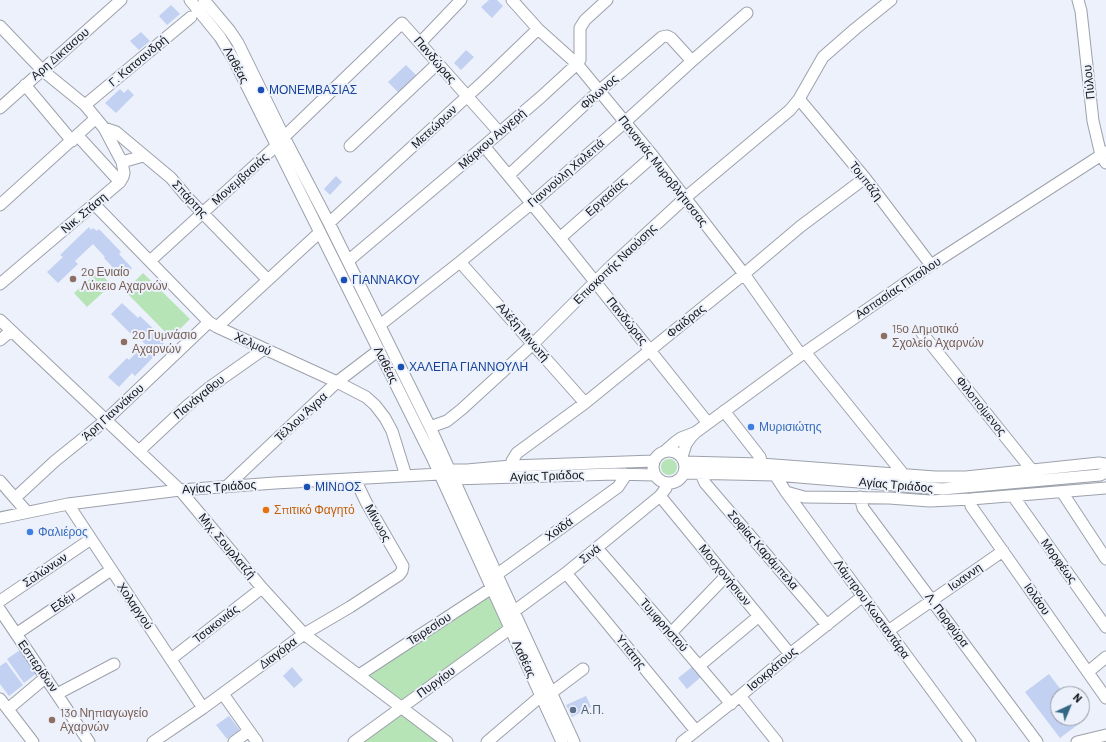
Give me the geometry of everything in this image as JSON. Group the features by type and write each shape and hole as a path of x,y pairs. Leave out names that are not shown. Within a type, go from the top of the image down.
{"street":[{"name":"Αρη Δικτασου","path":"0,108 121,0"},
{"name":"Λαθέας","path":"190,0 210,8"},
{"name":"Λαθέας","path":"204,0 210,8 224,43 329,223 430,427 447,474 494,582 546,695 562,742"},
{"path":"420,43 461,0"},
{"name":"Παναγιάς Μυροβλήτισσας","path":"512,0 538,29 577,64 653,156 803,353 904,480"},
{"path":"577,64 580,60 580,28 585,20 607,0"},
{"name":"Επισκοπής Ναούσης","path":"430,427 447,421 462,410 685,198 790,110 799,98 823,57 891,0"},
{"name":"Πύλου","path":"1078,0 1081,11 1093,121 1104,157"},
{"name":"Γιαννούλη Χαλεπά","path":"380,324 532,204 747,13"},
{"name":"Γ. Κατσανδρή","path":"85,105 191,17"},
{"name":"Πανδώρας","path":"402,23 500,132"},
{"name":"Μονεμβασιάς","path":"150,261 280,141 402,23"},
{"path":"0,26 42,70 85,105 104,128 122,162 124,173 120,182 75,138 25,85"},
{"name":"Μετεώρων","path":"329,223 468,96 538,29"},
{"name":"Φίλωνος","path":"508,176 599,91 662,37 667,36 671,38 692,61"},
{"path":"350,146 438,63"},
{"name":"Μάρκου Αυγερή","path":"348,261 484,146 577,64"},
{"name":"Τομπάζη","path":"799,98 865,178 931,265"},
{"path":"0,205 96,118"},
{"name":"Σπάρτης","path":"104,128 116,132 171,178 187,197 268,280"},
{"name":"Λαθέας","path":"280,141 320,232 432,457 447,474"},
{"name":"Πανδώρας","path":"484,146 560,238 708,423"},
{"path":"122,162 143,156"},
{"name":"Εργασίας","path":"560,238 653,156"},
{"name":"Ασπασίας Πιτσίλου","path":"683,464 683,450 696,432 803,353 931,265 1104,157"},
{"name":"Φαίδρας","path":"511,466 517,453 585,403 801,226 865,178"},
{"name":"Νικ. Στάση","path":"0,284 120,182"},
{"name":"Χελμού","path":"94,204 213,325 337,382 366,397 375,405 385,418 392,431 406,476"},
{"path":"213,325 268,280 320,232"},
{"name":"Αλέξη Μινωτή","path":"460,262 585,403"},
{"name":"Μιχ. Σουρλατζή","path":"0,320 180,490 262,588 304,634 447,742"},
{"name":"Άρη Γιαννάκου","path":"15,498 55,461 106,420 213,325"},
{"path":"0,340 11,331"},
{"name":"Φιλοποίμενος","path":"922,333 1031,469"},
{"name":"Πανάγαθου","path":"139,451 187,406 210,387 264,349"},
{"name":"Τέλλου Άγρα","path":"226,487 337,382 379,350"},
{"path":"724,411 760,457 762,469"},
{"name":"Ασπασίας Πιτσίλου","path":"665,451 681,438 696,432"},
{"path":"654,475 654,461 658,455 665,451"},
{"name":"Αγίας Τριάδος","path":"665,451 674,452 683,464 702,473 762,469 775,474 904,480 935,477 966,477 1031,469 1099,463 1106,464"},
{"name":"Αγίας Τριάδος","path":"447,474 467,470 511,466 654,461"},
{"path":"667,483 672,483 681,478 683,464"},
{"name":"Αγίας Τριάδος","path":"683,464 904,480 942,489 1100,475 1106,472"},
{"path":"1031,469 1032,482"},
{"name":"Σοφίας Καράμπελα","path":"702,473 705,483 827,625"},
{"name":"Αγίας Τριάδος","path":"0,518 68,504 180,490 406,476 447,474 625,474 654,475 667,483"},
{"name":"Χοϊδά","path":"494,582 618,487 622,483 625,474"},
{"name":"Λάμπρου Κωσταντάρα","path":"775,474 786,492 970,742"},
{"name":"Μίνωος","path":"354,479 403,566"},
{"path":"0,481 27,512"},
{"name":"Σινά","path":"512,620 566,573 660,496 666,488 667,483"},
{"name":"Αγίας Τριάδος","path":"786,492 804,496 860,497 930,501 1106,488"},
{"path":"1062,492 1106,559"},
{"name":"Μοσχονήσιων","path":"660,496 790,654"},
{"name":"Μορφέως","path":"1013,496 1106,627"},
{"name":"Λ. Πορφύρα","path":"860,497 863,508 1037,742"},
{"name":"Ιολάου","path":"971,499 971,506 1106,698"},
{"name":"Χολαργού","path":"68,504 203,708"},
{"name":"Σαλώνων","path":"0,601 91,539"},
{"name":"Τυμφρηστού","path":"597,548 731,704"},
{"name":"Ιωαννη","path":"888,631 1003,551"},
{"name":"Διαγόρα","path":"153,742 223,694 304,634 399,576 402,572 403,566"},
{"name":"Εδέμ","path":"16,634 111,570"},
{"name":"Υπάτης","path":"566,573 696,731"},
{"path":"671,633 726,576"},
{"name":"Τειρεσίου","path":"359,675 494,582"},
{"name":"Τσακονιάς","path":"170,659 262,588"},
{"name":"Ισοκράτους","path":"682,742 863,596"},
{"name":"Εσπερίδων","path":"0,610 89,742"},
{"path":"699,666 759,616"},
{"name":"Πυργίου","path":"354,742 402,707 512,620"},
{"path":"1088,672 1106,657"},
{"path":"57,694 114,664"},
{"path":"487,742 546,695 583,669"},
{"path":"8,708 46,677"},
{"path":"223,694 257,742"},
{"name":"Λαθέας","path":"546,695 574,742"},
{"path":"740,696 778,742"},
{"path":"0,699 32,742"},
{"path":"234,742 249,731"},
{"path":"1077,742 1106,735"}],"green space":[{"path":"99,271 111,285 87,307 74,293"},
{"path":"143,273 190,319 171,338 125,291"},
{"path":"669,459 675,461 677,467 675,473 669,475 663,473 661,467 663,461"},
{"path":"489,594 503,626 402,701 367,675"},
{"path":"402,714 439,742 363,742"}],"building":[{"path":"489,0 497,0 503,6 492,18 481,7"},
{"path":"171,5 180,14 167,25 159,16"},
{"path":"141,32 150,41 139,50 130,41"},
{"path":"466,50 474,57 461,70 454,63"},
{"path":"406,65 417,76 399,93 388,82"},
{"path":"120,89 124,93 128,89 134,95 116,113 105,103"},
{"path":"336,176 342,182 330,195 324,189"},
{"path":"89,227 91,230 93,228 97,231 99,229 121,252 119,254 132,268 123,278 93,244 75,261 78,264 58,283 47,272 63,257 60,255"},
{"path":"122,303 138,318 140,316 164,339 162,342 165,345 135,376 132,373 119,387 108,377 127,358 129,360 145,344 133,332 131,334 111,314"},
{"path":"20,650 37,673 24,683 7,659"},
{"path":"6,662 23,685 9,696 0,684 0,666"},
{"path":"292,667 303,680 294,688 283,676"},
{"path":"692,667 701,677 687,689 678,678"},
{"path":"1049,674 1058,686 1050,686 1050,725 1025,692"},
{"path":"586,696 591,707 572,717 566,705"},
{"path":"229,716 240,730 227,739 216,725"},
{"path":"1051,726 1076,726 1060,738"}],"place":[{"name":"ΜΟΝΕΜΒΑΣΙΑΣ","path":"261,90"},
{"name":"2ο Ενιαίο Λύκειο Αχαρνών","path":"73,279"},
{"name":"ΓΙΑΝΝΑΚΟΥ","path":"344,280"},
{"name":"15ο Δημοτικό Σχολείο Αχαρνών","path":"884,336"},
{"name":"2ο Γυμνάσιο Αχαρνών","path":"124,342"},
{"name":"ΧΑΛΕΠΑ ΓΙΑΝΝΟΥΛΗ","path":"401,367"},
{"name":"Μυρισιώτης","path":"751,427"},
{"name":"ΜΙΝΩΟΣ","path":"307,487"},
{"name":"Σπιτικό Φαγητό","path":"266,510"},
{"name":"Φαλιέρος","path":"30,532"},
{"name":"Α.Π.","path":"573,710"},
{"name":"13ο Νηπιαγωγείο Αχαρνών","path":"52,720"}]}
